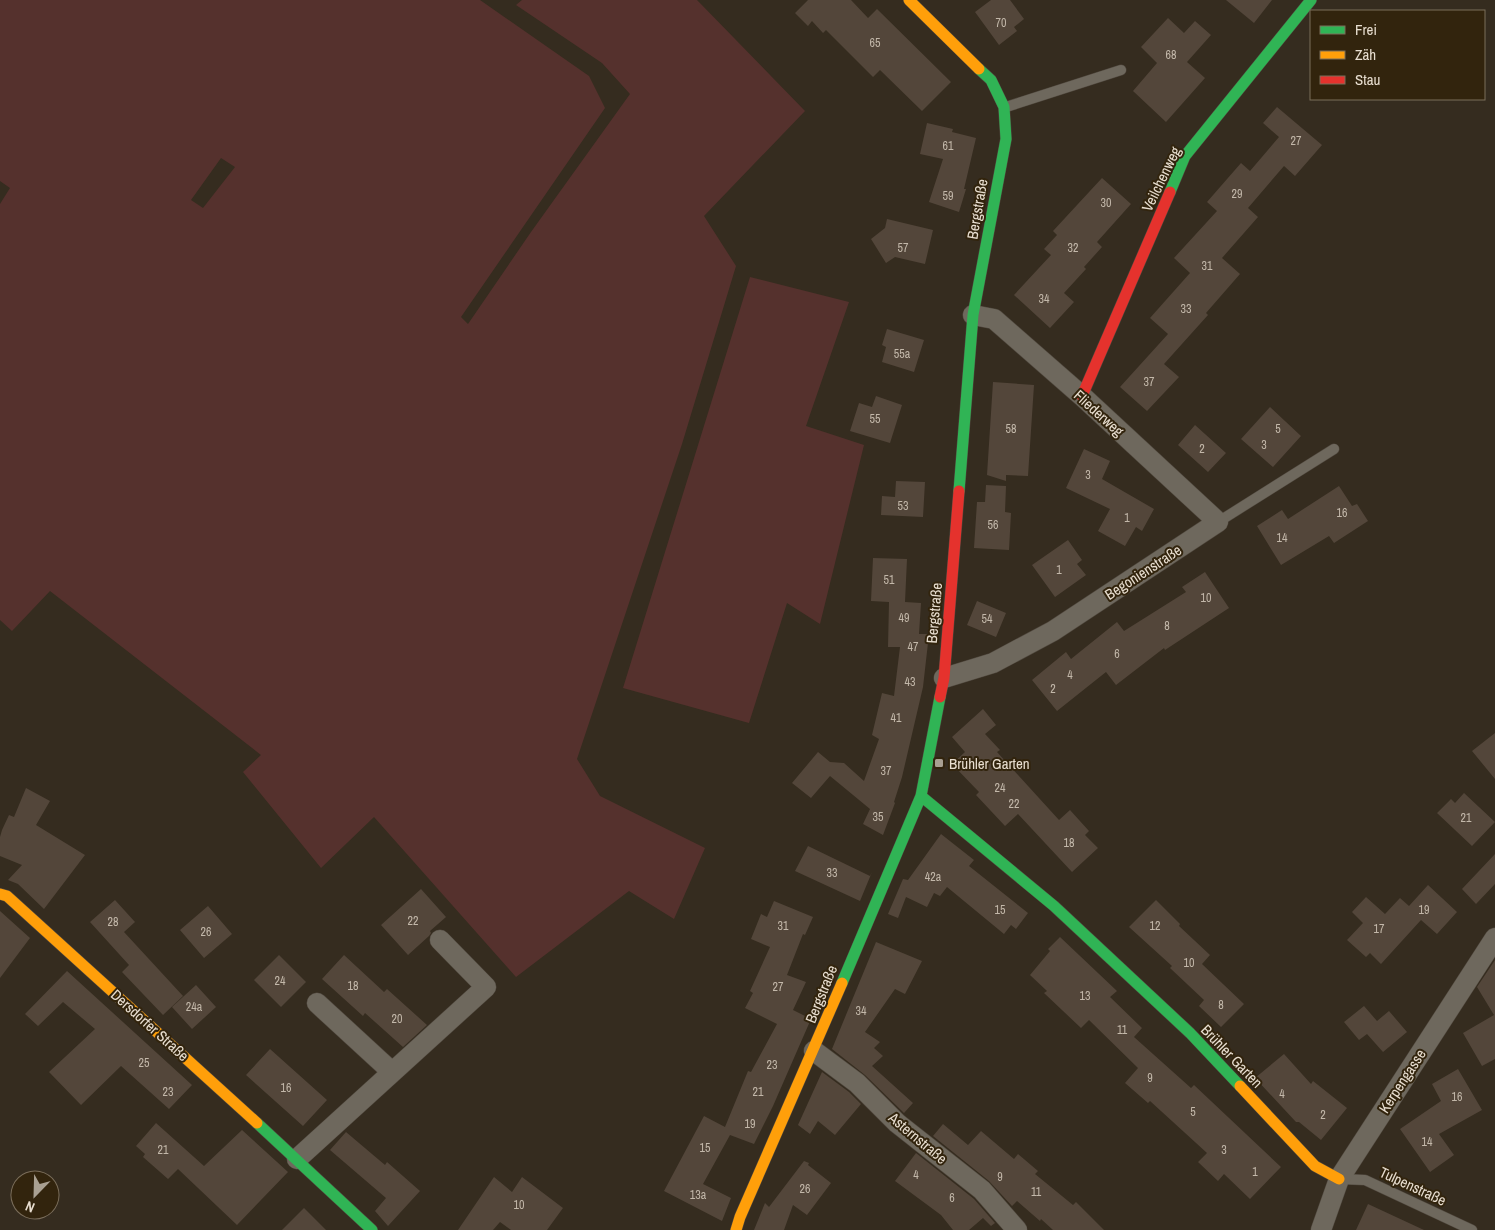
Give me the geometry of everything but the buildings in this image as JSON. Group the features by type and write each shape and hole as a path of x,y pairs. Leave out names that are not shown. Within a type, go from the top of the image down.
{"street":[{"name":"Bergstraße","path":"736,1230 740,1216 814,1051 921,796 944,678 973,315 1006,139 1004,108 991,80 909,0"},
{"name":"Veilchenweg","path":"1082,396 1185,156 1311,0"},
{"name":"Fliederweg","path":"973,315 994,320 1082,396 1218,522"},
{"name":"Begonienstraße","path":"944,678 993,663 1053,631 1218,522"},
{"name":"Brühler Garten","path":"921,796 1054,906 1190,1034 1315,1166 1339,1179"},
{"name":"Dersdorfer Straße","path":"0,894 7,896 297,1159 372,1230"},
{"name":"Kerpengasse","path":"1321,1230 1339,1179 1495,938"},
{"path":"297,1159 486,987 440,940"},
{"path":"317,1004 392,1072"},
{"name":"Asternstraße","path":"814,1051 857,1082 898,1123 982,1190 1017,1230"}],"lane":[{"path":"1004,108 1121,70"},
{"name":"Begonienstraße","path":"1218,522 1334,449"},
{"name":"Tulpenstraße","path":"1339,1179 1365,1180 1472,1230"}],"shaded area":[{"path":"0,0 480,0 589,76 605,108 461,317 468,324 630,94 602,63 516,5 522,0 697,0 805,111 704,216 736,266 682,444 577,759 600,796 705,848 674,919 629,891 516,977 374,817 321,868 243,772 261,755 50,591 12,631 0,620 0,204 10,188 0,181","holes":["221,158 235,167 203,208 191,200"]},
{"path":"750,277 849,302 806,426 864,445 820,624 787,603 749,723 623,688"}],"traffic: fast":[{"path":"1170,192 1185,156 1311,0"},
{"path":"959,491 973,315 1006,139 1004,107 991,80 979,69"},
{"path":"842,983 921,796 940,697"},
{"path":"921,796 1054,906 1190,1033 1240,1086"},
{"path":"257,1123 372,1230"}],"traffic: slow":[{"path":"909,0 979,69"},
{"path":"0,894 7,896 257,1123"},
{"path":"736,1230 842,983"},
{"path":"1240,1086 1315,1166 1339,1179"}],"traffic: jam":[{"path":"1082,396 1170,192"},
{"path":"940,697 944,678 959,491"}],"place":[{"name":"Brühler Garten","path":"939,763"}]}
